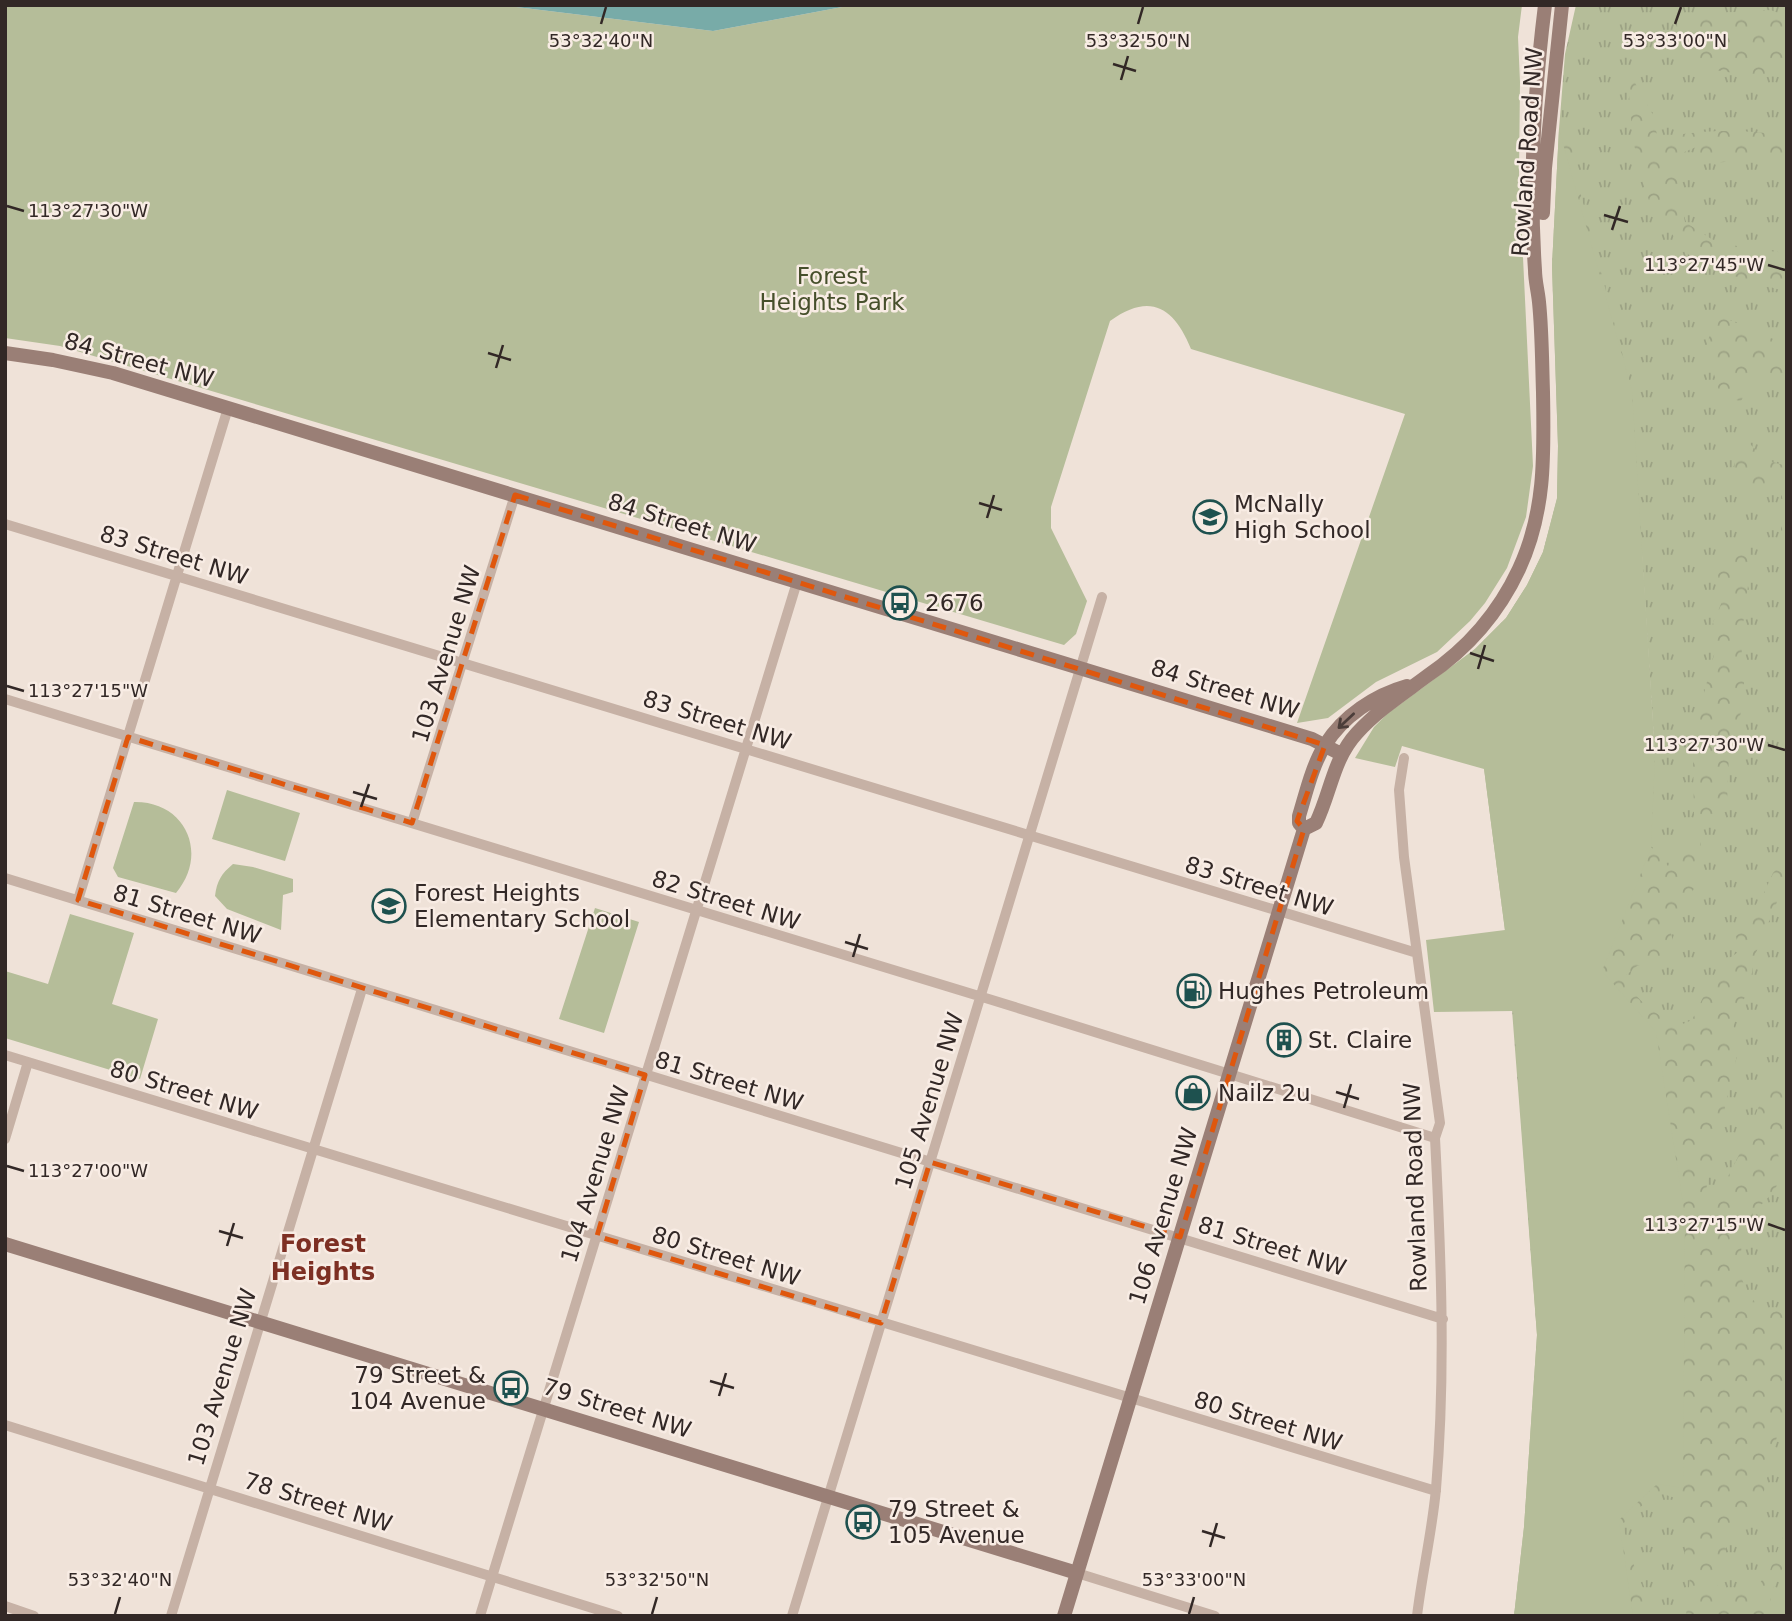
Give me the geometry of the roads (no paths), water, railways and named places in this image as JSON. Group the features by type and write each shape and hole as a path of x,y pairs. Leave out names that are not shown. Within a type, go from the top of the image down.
{"main road":[{"name":"Rowland Road NW","path":"1539,302 1535,271 1534,123 1536,77 1545,5"},
{"name":"Rowland Road NW","path":"1341,754 1356,734 1382,708 1437,669 1480,630 1509,588 1530,541 1538,515 1544,475 1539,302 1545,168 1562,5"},
{"name":"84 Street NW","path":"5,353 113,373 1080,668 1325,745 1341,754"},
{"name":"Rowland Road NW","path":"1325,745 1345,721 1368,703 1393,690 1417,683"},
{"name":"106 Avenue NW","path":"1304,829 1298,816 1325,745"},
{"name":"106 Avenue NW","path":"1304,829 1311,827 1318,818 1341,754"},
{"name":"106 Avenue NW","path":"1064,1616 1304,829"},
{"name":"79 Street NW","path":"5,1244 1077,1573"}],"street":[{"path":"78,900 228,408"},
{"name":"103 Avenue NW","path":"412,823 515,495"},
{"name":"83 Street NW","path":"5,524 1417,953"},
{"name":"104 Avenue NW","path":"480,1616 797,582"},
{"name":"105 Avenue NW","path":"792,1616 1102,597"},
{"name":"82 Street NW","path":"5,699 1435,1138"},
{"name":"Rowland Road NW","path":"1404,758 1399,790 1404,857 1440,1123 1435,1138 1443,1319 1436,1491 1417,1616"},
{"name":"81 Street NW","path":"5,878 1443,1319"},
{"name":"103 Avenue NW","path":"171,1616 362,989"},
{"name":"80 Street NW","path":"5,1055 1436,1491"},
{"path":"5,1139 28,1062"},
{"name":"78 Street NW","path":"5,1425 618,1616"},
{"name":"79 Street NW","path":"1077,1573 1215,1616"},
{"path":"5,1606 34,1616"}],"water":[{"path":"499,5 853,5 713,31"}],"place":[{"name":"McNally High School","path":"1210,517"},
{"name":"2676","path":"900,603"},
{"name":"Forest Heights Elementary School","path":"389,906"},
{"name":"Hughes Petroleum","path":"1194,991"},
{"name":"St. Claire","path":"1284,1040"},
{"name":"Nailz 2u","path":"1193,1093"},
{"name":"79 Street & 104 Avenue","path":"511,1388"},
{"name":"79 Street & 105 Avenue","path":"863,1522"}],"district":[{"name":"Forest Heights","path":"323,1258"}],"park label":[{"name":"Forest Heights Park","path":"832,289"}]}
